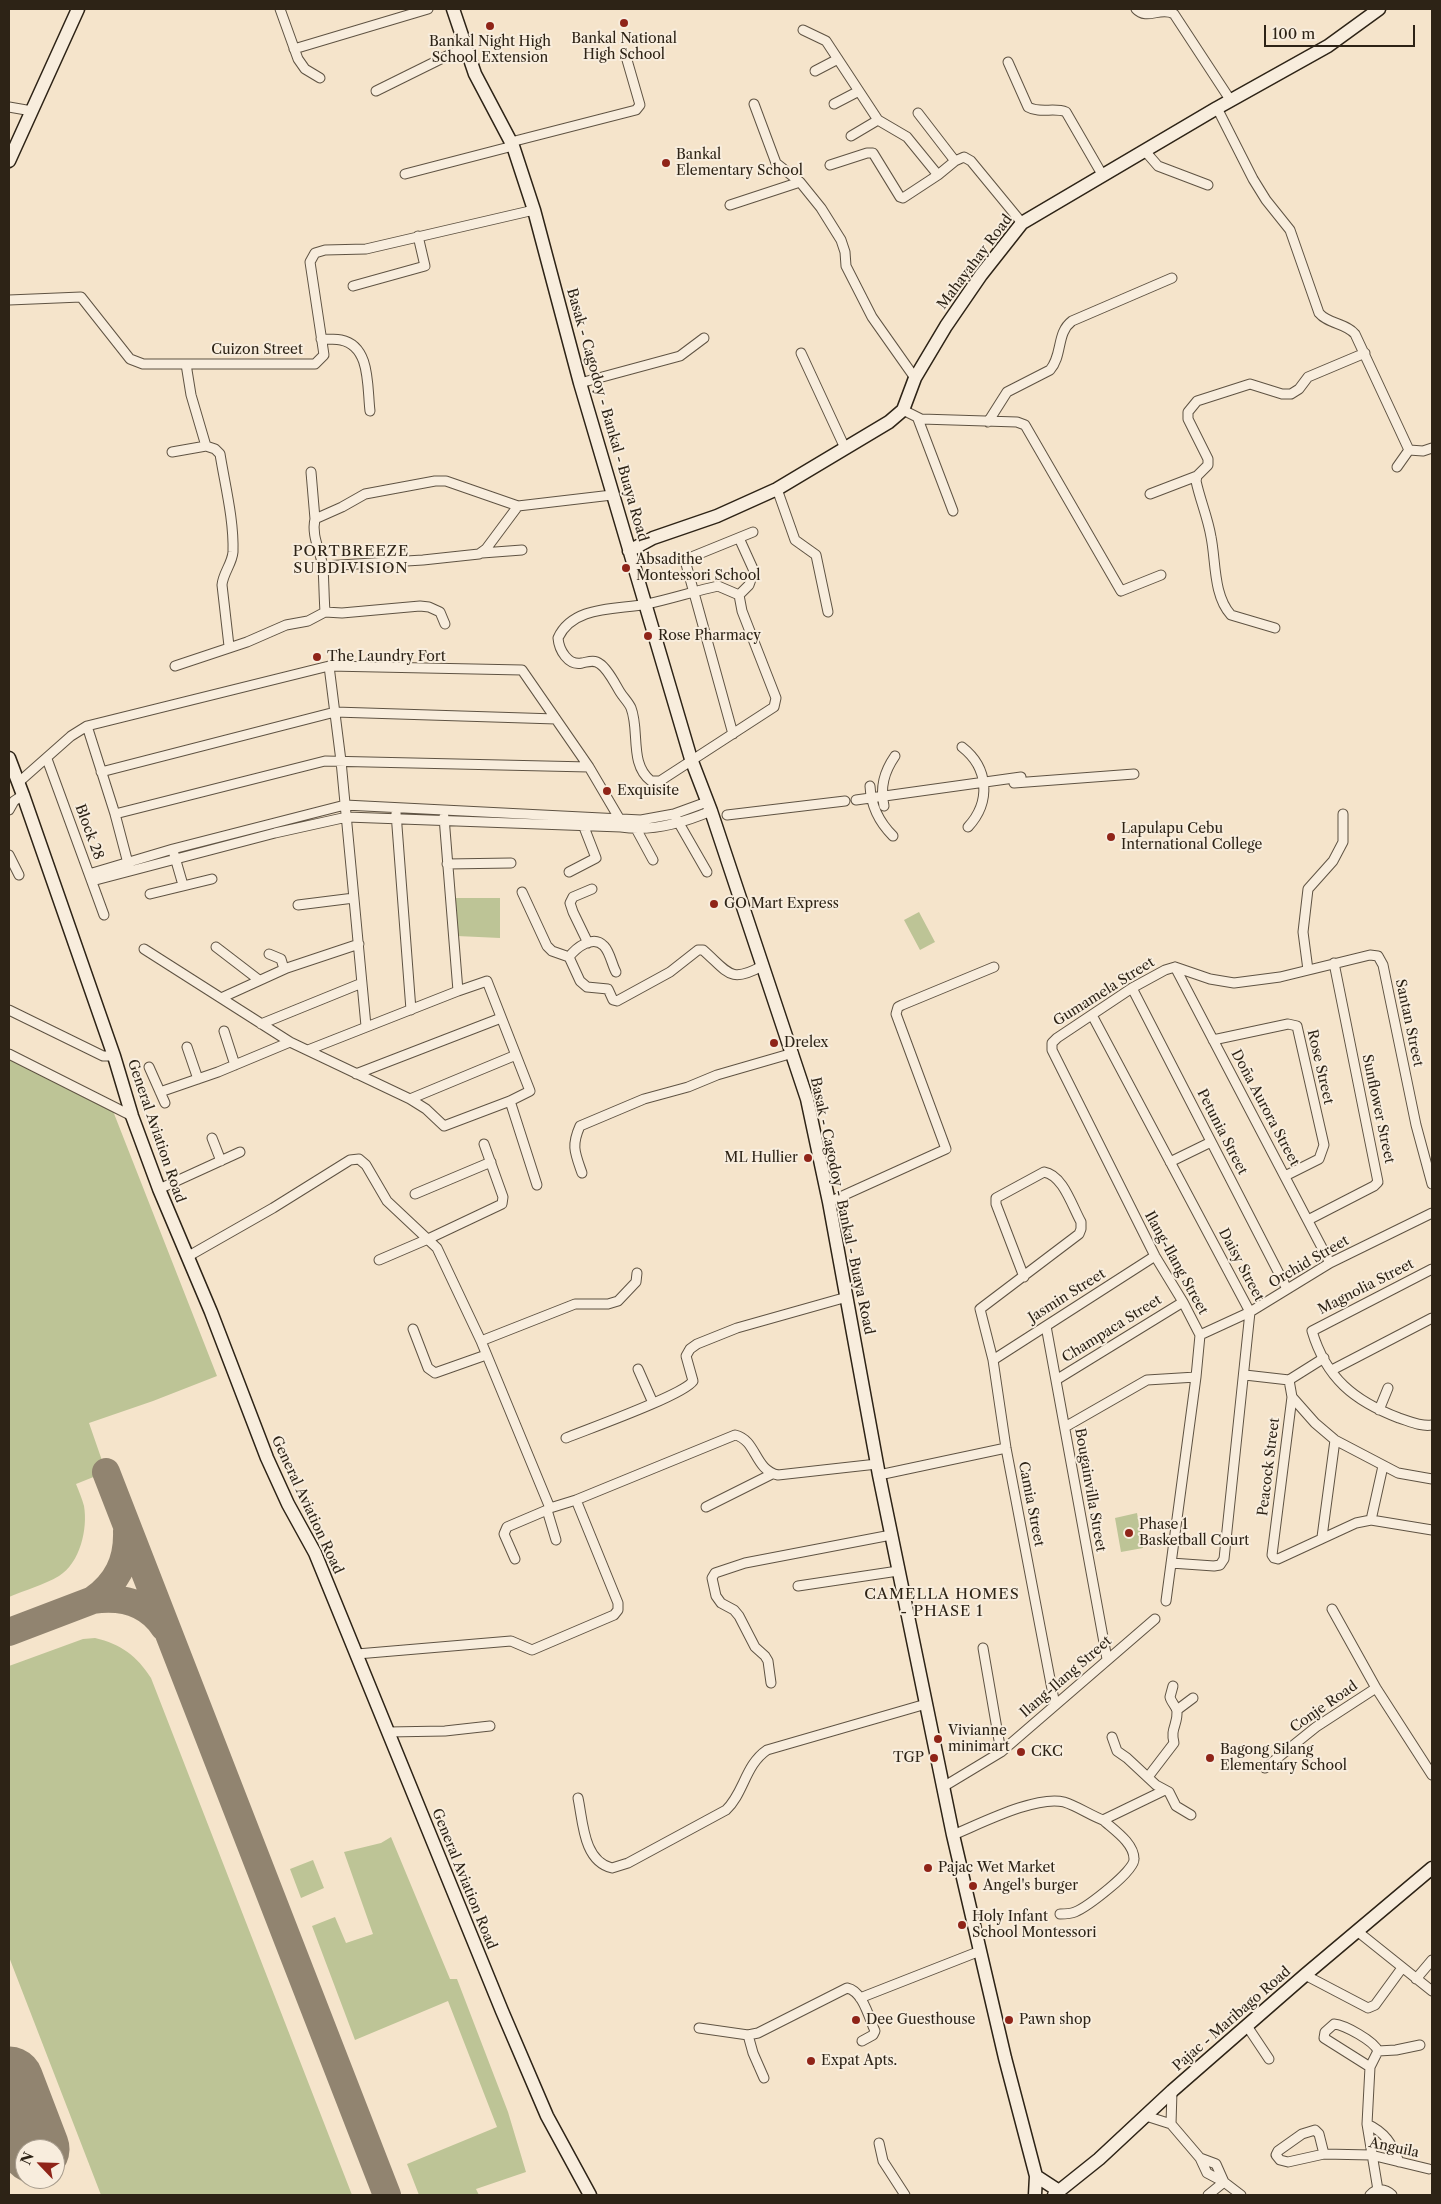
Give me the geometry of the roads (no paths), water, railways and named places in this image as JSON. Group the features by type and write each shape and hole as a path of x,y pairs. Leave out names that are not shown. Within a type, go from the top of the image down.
{"street":[{"path":"9,162 78,9"},
{"path":"280,9 298,60 305,69 320,78"},
{"path":"294,49 428,9"},
{"name":"Basak - Cagodoy - Bankal - Buaya Road","path":"453,9 475,74 512,144 534,210 612,495 691,760 709,806 807,1099 829,1202 890,1535 953,1835 1036,2176 1035,2195"},
{"path":"1136,9 1148,15 1164,10 1174,14 1231,100"},
{"name":"Mahayahay Road","path":"903,410 915,378 946,326 976,282 1022,223 1217,108 1328,46 1379,9"},
{"path":"803,30 826,41 878,120 907,137 938,175"},
{"path":"376,91 465,47"},
{"path":"815,71 838,59"},
{"path":"405,174 636,110 640,104 627,60"},
{"path":"1008,62 1028,107 1034,111 1056,110 1066,112 1102,176"},
{"path":"834,104 858,91"},
{"path":"754,104 776,163 800,182 821,208 841,240 845,252 846,266 872,317 915,378"},
{"path":"9,106 32,111"},
{"path":"1217,108 1253,179 1290,230 1319,313 1322,317 1352,330 1365,353 1409,450"},
{"path":"918,113 955,161"},
{"path":"851,136 878,120"},
{"path":"1145,151 1158,166 1208,185"},
{"path":"830,165 867,152 873,153 900,197 903,198 938,175 955,161 964,157 971,162 1022,223"},
{"path":"730,205 800,182"},
{"name":"Cuizon Street","path":"9,300 81,297 130,359 143,364 315,364 324,355 310,262 315,253 325,250 366,249 418,236 455,230 534,210"},
{"path":"354,286 425,266 418,236"},
{"path":"988,422 1007,392 1050,370 1055,365 1062,334 1066,326 1072,321 1172,278"},
{"path":"580,382 680,356 704,338"},
{"path":"321,339 341,340 352,344 358,350 366,368 370,411"},
{"path":"1150,494 1197,476 1205,468 1208,459 1188,418 1188,412 1197,401 1250,384 1282,394 1291,394 1299,389 1307,378 1365,353"},
{"path":"801,354 845,448"},
{"path":"186,364 192,396 206,446"},
{"path":"629,551 653,538 717,516 777,489 881,428 903,410 918,419 1018,422 1028,427 1121,590 1161,575"},
{"path":"918,419 953,511"},
{"path":"172,452 206,446 215,449 220,454 233,537 232,560 223,578 222,585 229,646"},
{"path":"1409,450 1423,452 1432,448"},
{"path":"1397,467 1409,450"},
{"path":"311,472 313,527 315,544 322,566 324,612"},
{"path":"1197,476 1197,484 1211,537 1214,568 1226,610 1237,617 1275,628"},
{"path":"314,519 366,494 435,481 461,484 518,506 612,495"},
{"path":"777,489 795,540 816,555 828,612"},
{"path":"481,553 518,506"},
{"path":"733,734 686,564 689,558 753,532"},
{"path":"624,533 653,538"},
{"path":"739,538 754,570 749,585 739,595"},
{"path":"322,566 423,560 522,550"},
{"path":"718,586 739,595 742,611 776,698 774,706 660,781 651,781 641,769 636,755 637,740 631,708 601,664 590,660 580,664 572,662 564,655 558,638 561,631 581,616 596,611 646,604 718,586"},
{"path":"175,666 229,646 247,642 286,625 308,621 324,612 337,613 429,607 440,612 445,624"},
{"path":"329,666 341,761 366,1026"},
{"path":"9,810 21,788 47,759 71,736 87,726 329,666 522,670 589,767 620,822"},
{"path":"101,772 335,712 556,719"},
{"path":"87,726 131,872"},
{"path":"962,747 974,759 984,782 982,807 968,827"},
{"path":"884,806 882,796 886,771 895,756"},
{"name":"General Aviation Road","path":"9,758 114,1056 132,1116 267,1458 288,1504 315,1553 502,2011 548,2116 590,2195"},
{"name":"Block 28","path":"47,759 104,915"},
{"path":"115,814 325,761 589,767"},
{"path":"856,800 1017,777 1014,783 1134,774"},
{"path":"870,786 871,797 877,815 894,836"},
{"path":"727,815 845,801"},
{"path":"91,877 128,862 173,849 345,805 580,817 620,822 636,830 678,823 709,806"},
{"path":"91,877 131,872 275,833 346,817 584,827 674,814 709,806"},
{"path":"396,808 411,1010"},
{"path":"444,811 458,991"},
{"path":"674,814 707,872"},
{"path":"1308,970 1303,932 1308,889 1333,861 1343,842 1343,814"},
{"path":"569,872 596,858 580,817"},
{"path":"632,820 653,860"},
{"path":"272,823 275,833"},
{"path":"248,830 250,840"},
{"path":"173,849 183,885"},
{"path":"9,855 19,875"},
{"path":"447,864 511,863"},
{"path":"150,894 212,879"},
{"path":"588,943 570,903 573,897 592,889"},
{"path":"522,892 547,946 552,951 569,957 580,981 587,987 608,989 613,1000 617,1001 670,972 698,950 703,950 730,973 737,976 747,974 762,966"},
{"path":"298,905 354,898"},
{"path":"569,957 578,948 588,943 596,942 605,946 616,972"},
{"path":"221,998 284,969 359,944"},
{"path":"216,947 259,980"},
{"path":"144,949 290,1042 410,1099 426,1109 444,1126 530,1092 487,981 366,1026 308,1050"},
{"path":"269,954 281,959 284,969"},
{"name":"Gumamela Street","path":"1052,1043 1132,988 1165,970 1175,967 1210,979 1234,984 1280,977 1370,954 1378,956"},
{"name":"Santan Street","path":"1378,956 1383,965 1416,1125 1432,1184"},
{"name":"Sunflower Street","path":"1308,1220 1374,1186 1378,1182 1334,964"},
{"path":"829,1202 946,1149 896,1014 898,1007 902,1005 994,967"},
{"name":"Doña Aurora Street","path":"1175,967 1330,1263"},
{"path":"261,1024 362,983"},
{"name":"Petunia Street","path":"1132,988 1287,1289"},
{"path":"9,1010 103,1056 114,1056"},
{"name":"Daisy Street","path":"1092,1015 1250,1312 1245,1375 1224,1559 1220,1565 1214,1566 1171,1563"},
{"path":"356,1074 501,1018"},
{"name":"Rose Street","path":"1213,1040 1288,1024 1297,1026 1324,1145 1319,1159 1285,1176"},
{"path":"224,1031 235,1065"},
{"path":"160,1092 235,1065 290,1042"},
{"name":"Ilang-Ilang Street","path":"1052,1043 1052,1050 1156,1256 1184,1302 1200,1335 1166,1601"},
{"path":"186,1047 198,1079"},
{"path":"582,1173 574,1149 574,1138 580,1126 644,1099 688,1087 717,1075 793,1053"},
{"path":"9,1054 132,1116"},
{"path":"410,1099 516,1055"},
{"path":"149,1067 164,1103"},
{"path":"510,1101 537,1185"},
{"path":"212,1138 221,1161"},
{"path":"1170,1162 1212,1142"},
{"path":"378,1260 502,1204 503,1197 484,1144"},
{"path":"160,1189 240,1152"},
{"path":"187,1257 345,1163 358,1159 366,1165 382,1196 437,1248 481,1341 549,1509 556,1540"},
{"path":"415,1194 491,1162"},
{"path":"1044,1172 1049,1173 1056,1177 1081,1222 1082,1229 1079,1234 1024,1277 996,1204 996,1198 1044,1172"},
{"name":"Orchid Street","path":"1200,1335 1250,1312 1330,1263 1432,1212"},
{"name":"Jasmin Street","path":"993,1360 1156,1256"},
{"name":"Magnolia Street","path":"1324,1358 1312,1331 1432,1269"},
{"path":"481,1341 575,1304 598,1305 618,1301 636,1282 637,1273"},
{"name":"Camia Street","path":"1024,1277 980,1309 993,1360 1006,1448 1055,1705"},
{"path":"566,1438 690,1386 693,1381 686,1356 690,1349 697,1344 746,1326 847,1297"},
{"name":"Champaca Street","path":"1056,1380 1184,1302"},
{"path":"1332,1370 1432,1318"},
{"name":"Bougainvilla Street","path":"1046,1326 1107,1659"},
{"path":"413,1329 428,1368 435,1373 486,1355"},
{"path":"1245,1375 1289,1380 1324,1358 1344,1388 1379,1410 1413,1423 1432,1425"},
{"path":"638,1369 653,1403"},
{"path":"1064,1427 1147,1380 1196,1377"},
{"name":"Peacock Street","path":"1289,1380 1292,1397 1272,1555 1274,1558 1278,1558 1322,1537"},
{"path":"1379,1410 1388,1388"},
{"path":"1292,1397 1315,1423 1335,1440 1398,1473 1432,1479"},
{"path":"515,1559 504,1534 506,1527 735,1435 747,1440 767,1472 778,1475 878,1469 1006,1448"},
{"path":"1322,1537 1335,1440"},
{"path":"1371,1520 1383,1466"},
{"path":"706,1507 772,1474"},
{"path":"357,1654 511,1641 532,1650 614,1615 618,1610 618,1603 576,1500"},
{"path":"1322,1537 1356,1523 1371,1520 1432,1530"},
{"path":"771,1683 768,1661 765,1656 755,1647 739,1616 734,1610 721,1603 716,1596 712,1578 715,1572 745,1563 890,1535"},
{"path":"798,1586 898,1571"},
{"path":"1332,1609 1376,1688 1432,1775"},
{"name":"Ilang-Ilang Street","path":"944,1786 1002,1752 1155,1619"},
{"path":"983,1648 1002,1752"},
{"path":"1148,1776 1174,1743 1171,1734 1176,1722 1177,1710 1170,1697 1173,1686"},
{"name":"Conje Road","path":"1265,1768 1316,1727 1376,1688"},
{"path":"1177,1710 1194,1698"},
{"path":"578,1798 588,1849 599,1863 612,1868 628,1863 726,1810 733,1802 749,1770 766,1750 926,1704"},
{"path":"388,1732 445,1731 490,1726"},
{"path":"1112,1738 1117,1752 1172,1796 1176,1806 1192,1816"},
{"path":"1103,1820 1165,1790"},
{"path":"953,1835 1021,1807 1052,1801 1064,1802 1103,1820 1131,1848 1134,1858 1133,1865 1130,1871 1100,1896 1074,1912 1060,1914"},
{"name":"Pajac - Maribago Road","path":"1057,2193 1099,2159 1172,2091 1305,1975 1432,1868"},
{"path":"1357,1932 1432,1992"},
{"path":"860,1998 980,1951"},
{"path":"1416,1979 1432,1960"},
{"path":"1305,1975 1368,2008 1375,2005 1402,1968"},
{"path":"699,2028 748,2035 758,2033 847,1988 852,1989 860,1998 875,2031 873,2035 862,2041"},
{"path":"1370,2067 1327,2041 1324,2038 1325,2032 1329,2027 1338,2024 1374,2043 1378,2051"},
{"path":"1247,2026 1270,2058"},
{"path":"748,2035 753,2053 764,2078"},
{"path":"1378,2051 1396,2050 1420,2045"},
{"path":"1378,2051 1370,2067 1367,2124 1378,2190"},
{"path":"1170,2124 1172,2091"},
{"path":"1146,2116 1170,2124 1200,2158 1207,2173 1224,2182 1241,2195"},
{"path":"1367,2124 1379,2130 1392,2145 1398,2162"},
{"name":"Anguila","path":"1324,2154 1319,2134 1315,2130 1302,2134 1278,2151 1276,2155 1280,2160 1288,2162 1324,2154 1371,2155 1429,2169"},
{"path":"879,2143 883,2161 905,2195"},
{"path":"1036,2176 1057,2193"},
{"path":"1208,2195 1224,2182"},
{"path":"1370,2195 1378,2190 1385,2190 1392,2195"}],"place":[{"name":"Bankal National High School","path":"624,23"},
{"name":"Bankal Night High School Extension","path":"490,26"},
{"name":"Bankal Elementary School","path":"666,163"},
{"name":"Absadithe Montessori School","path":"626,568"},
{"name":"Rose Pharmacy","path":"648,636"},
{"name":"The Laundry Fort","path":"317,657"},
{"name":"Exquisite","path":"607,791"},
{"name":"Lapulapu Cebu International College","path":"1111,837"},
{"name":"GO Mart Express","path":"714,904"},
{"name":"Drelex","path":"774,1043"},
{"name":"ML Hullier","path":"808,1158"},
{"name":"Phase 1 Basketball Court","path":"1129,1533"},
{"name":"Vivianne minimart","path":"938,1739"},
{"name":"CKC","path":"1021,1752"},
{"name":"TGP","path":"934,1758"},
{"name":"Bagong Silang Elementary School","path":"1210,1758"},
{"name":"Pajac Wet Market","path":"928,1868"},
{"name":"Angel's burger","path":"973,1886"},
{"name":"Holy Infant School Montessori","path":"962,1925"},
{"name":"Dee Guesthouse","path":"856,2020"},
{"name":"Pawn shop","path":"1009,2020"},
{"name":"Expat Apts.","path":"811,2061"}],"district":[{"name":"PORTBREEZE SUBDIVISION","path":"351,560"},
{"name":"CAMELLA HOMES - PHASE 1","path":"942,1604"}]}
